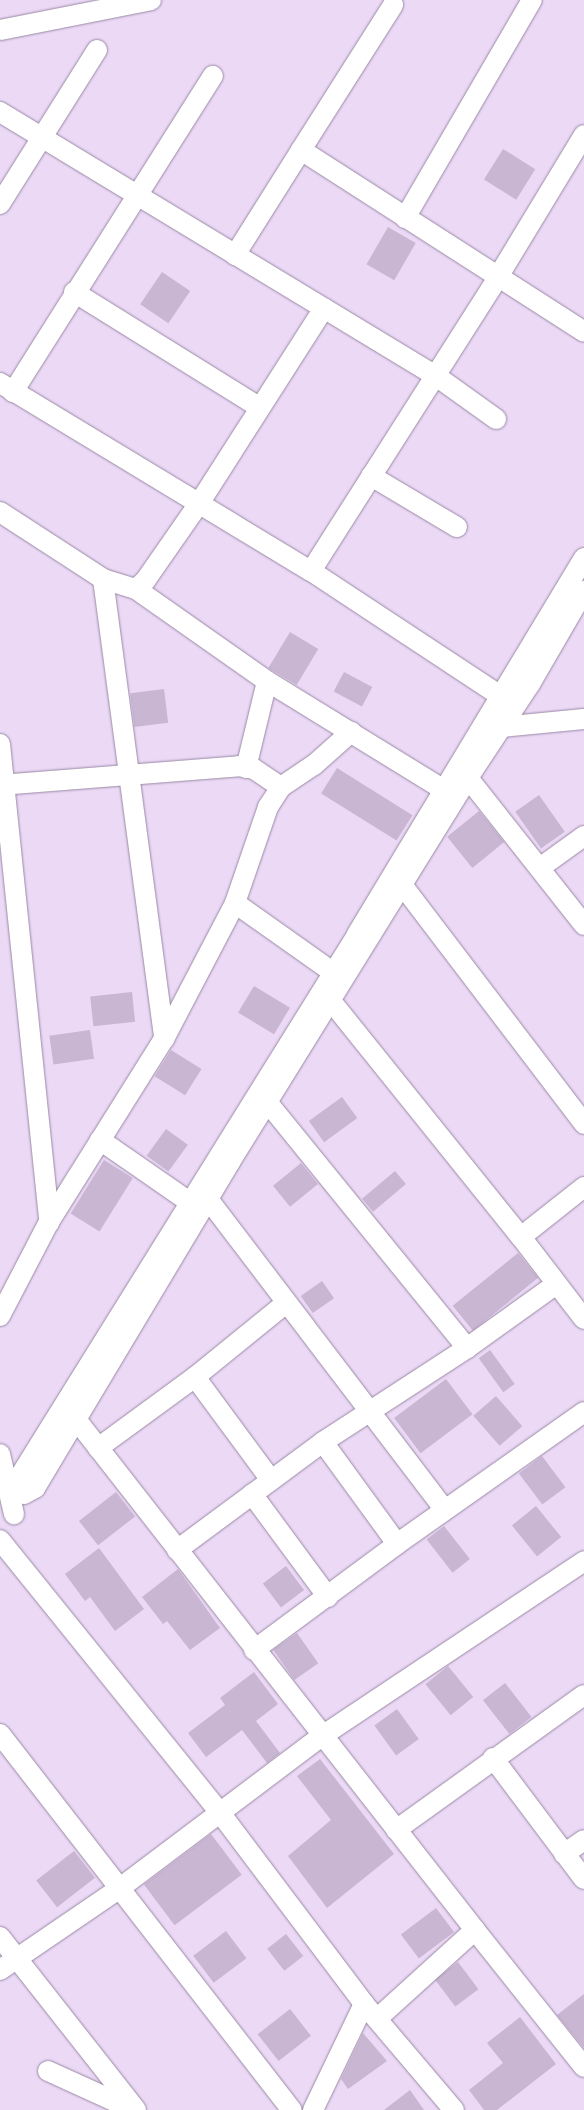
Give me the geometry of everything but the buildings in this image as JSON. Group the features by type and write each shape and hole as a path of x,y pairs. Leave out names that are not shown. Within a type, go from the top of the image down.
{"street":[{"path":"0,30 151,0"},
{"path":"404,218 532,0"},
{"path":"235,255 394,5"},
{"path":"0,204 97,50"},
{"path":"213,76 138,196 7,388 200,502 311,571 508,700"},
{"path":"0,112 436,376 496,419"},
{"path":"311,571 498,277 584,135"},
{"path":"301,150 584,332"},
{"path":"74,292 260,408"},
{"path":"136,589 200,502 324,308"},
{"path":"371,476 457,527"},
{"path":"0,512 103,579 136,589 267,681 444,790"},
{"path":"0,1535 24,1494 35,1488 199,1201 444,790 494,723 508,700 584,558"},
{"path":"103,579 127,773 164,1039"},
{"path":"508,700 584,591"},
{"path":"246,768 267,681"},
{"path":"494,723 584,719"},
{"path":"24,1494 20,1476 199,1201 268,1103 468,778 494,723"},
{"path":"0,1316 49,1222 164,1039 235,903 268,807 281,787 314,765 352,732"},
{"path":"0,744 2,785 49,1222"},
{"path":"2,785 127,773 246,768 254,769 281,787"},
{"path":"468,778 541,867 584,925"},
{"path":"541,867 584,836"},
{"path":"403,886 584,1124"},
{"path":"235,903 334,973"},
{"path":"331,1001 521,1237 555,1285 584,1319"},
{"path":"268,1103 467,1348"},
{"path":"100,1140 199,1201 286,1303 370,1410 444,1509"},
{"path":"521,1237 584,1187"},
{"path":"177,1550 323,1442 467,1348 555,1285"},
{"path":"98,1448 195,1377 286,1303"},
{"path":"195,1377 271,1480"},
{"path":"254,1650 328,1597 444,1509 584,1412"},
{"path":"75,1418 254,1650 584,2067"},
{"path":"323,1442 397,1544"},
{"path":"0,1454 14,1514"},
{"path":"252,1494 328,1597"},
{"path":"0,1540 221,1814 364,2004 378,2018 454,2110"},
{"path":"8,1964 120,1888 221,1814 322,1736 584,1561"},
{"path":"396,1830 493,1758 584,1695"},
{"path":"0,1734 292,2110"},
{"path":"493,1758 584,1879"},
{"path":"564,1854 584,1840"},
{"path":"378,2018 474,1930"},
{"path":"0,1938 8,1964 135,2110"},
{"path":"313,2110 364,2004"},
{"path":"48,2071 135,2110"}]}
